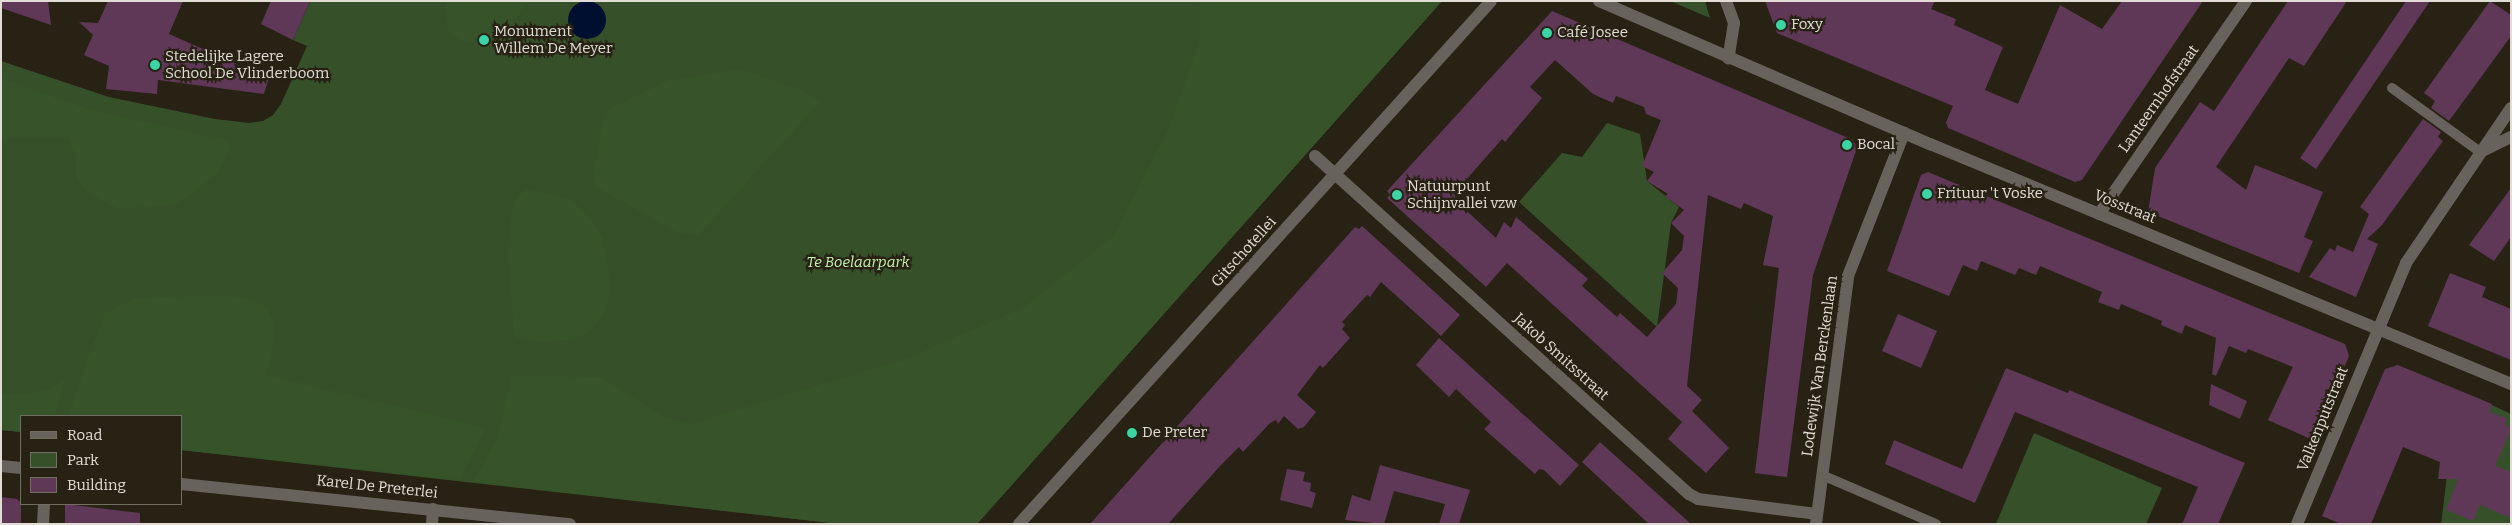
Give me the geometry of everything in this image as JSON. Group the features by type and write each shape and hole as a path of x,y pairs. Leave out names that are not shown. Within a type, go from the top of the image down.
{"street":[{"name":"Gitschotellei","path":"1019,524 1491,1"},
{"name":"Vosstraat","path":"1598,1 1728,59 1904,133 2378,327 2511,384"},
{"path":"1726,1 1734,23 1728,59"},
{"name":"Lanteernhofstraat","path":"2099,214 2246,1"},
{"name":"Valkenputstraat","path":"2297,524 2406,263 2511,108"},
{"name":"Lodewijk Van Berckenlaan","path":"1816,519 1848,276 1904,133"},
{"path":"2480,152 2511,137"},
{"name":"Jakob Smitsstraat","path":"1315,156 1689,494 1698,499 1816,519"},
{"path":"1,466 20,468"},
{"name":"Karel De Preterlei","path":"182,484 570,524"},
{"path":"43,524 44,505"},
{"path":"432,524 433,509"}],"lane":[{"path":"2392,88 2480,152"},
{"path":"1822,475 1936,524"}],"green space":[{"name":"Te Boelaarpark","path":"310,1 1442,1 977,524 840,524 182,450 182,415 20,415 20,432 1,430 1,61 109,97 215,119 249,123 263,121 273,115 281,104 307,46 293,40"},
{"path":"448,1 527,1 504,40 487,47 460,40 449,32 445,8"},
{"path":"1200,1 1442,1 977,524 840,524 473,482 498,436 511,375 601,377 664,417 690,424 903,360 1024,307 1113,236 1168,130 1199,43"},
{"path":"1670,1 1705,1 1710,18"},
{"path":"741,69 799,89 821,101 699,235 678,233 596,187 593,173 605,111 669,80"},
{"path":"1,78 91,110 231,141 227,156 218,172 186,199 172,205 118,209 88,193 76,178 76,155 67,137 1,137"},
{"path":"1607,123 1640,134 1647,181 1679,207 1671,223 1657,327 1519,202 1562,153 1582,157"},
{"path":"525,189 570,198 591,219 602,237 612,288 604,313 591,331 571,340 534,342 514,337 507,251 512,211 517,198"},
{"path":"217,295 242,297 265,306 273,318 275,337 267,375 486,428 459,480 182,450 182,415 68,415 104,314 134,298"},
{"path":"65,378 55,415 20,415 20,432 1,430 1,394 25,394 50,389"},
{"path":"2475,397 2511,414 2511,524 2441,524 2449,460"},
{"path":"2034,433 2162,488 2146,524 1996,524"}],"water":[{"path":"587,1 601,6 606,20 601,34 587,39 573,34 568,20 573,6"}],"building":[{"path":"1,1 48,1 51,25 1,8"},
{"path":"108,1 183,1 169,34 269,78 264,94 158,80 157,94 106,89 109,66 84,55 93,35 79,22 98,23"},
{"path":"271,1 310,1 293,40 261,24"},
{"path":"1765,1 1935,1 1931,9 1956,19 1954,25 2003,47 1985,90 2018,104 2060,5 2102,29 2122,1 2203,1 2082,180 2075,182 1948,128 1946,122 1953,106 1777,33"},
{"path":"2288,1 2347,1 2304,66 2289,58 2216,167 2246,190 2255,165 2323,192 2304,237 2313,241 2299,273 2148,212 2155,168 2200,102 2214,111"},
{"path":"2406,1 2430,1 2316,169 2300,158"},
{"path":"2490,1 2511,15 2511,36 2449,121 2431,108 2435,101 2424,93"},
{"path":"1552,11 1853,140 1857,148 1813,275 1787,477 1755,473 1779,268 1763,265 1773,216 1744,203 1741,209 1708,195 1687,386 1702,400 1692,411 1729,448 1706,473 1668,439 1682,422 1507,263 1486,287 1387,198 1390,195 1387,191","holes":["1555,60 1593,94 1613,103 1616,96 1644,107 1646,114 1661,120 1642,166 1654,172 1647,181 1668,194 1665,196 1684,210 1671,223 1684,236 1682,250 1662,273 1678,288 1676,304 1647,337 1620,313 1617,317 1582,286 1588,279 1516,217 1511,228 1504,222 1496,238 1455,200 1468,183 1465,181 1502,139 1505,142 1542,98 1530,87"]},
{"path":"2423,119 2441,132 2438,137 2443,141 2382,225 2367,239 2378,244 2356,297 2309,277 2330,248 2335,251 2337,245 2353,252 2369,214 2360,207"},
{"path":"1928,172 2345,344 2349,356 2313,440 2268,420 2293,367 2248,349 2246,353 2229,346 2216,376 2212,374 2216,338 2185,325 2182,334 2161,325 2162,321 2121,304 2119,310 2098,302 2102,292 2040,266 2036,275 2019,268 2015,275 1981,261 1977,271 1963,265 1949,296 1887,271 1921,175"},
{"path":"2511,188 2511,237 2494,261 2469,245"},
{"path":"1362,226 1460,315 1441,336 1381,282 1370,297 1367,295 1342,322 1345,325 1342,329 1350,338 1323,368 1320,365 1297,395 1316,412 1304,427 1298,429 1284,416 1278,424 1276,420 1270,423 1243,452 1239,447 1168,524 1090,524 1355,227 1359,229"},
{"path":"2450,273 2486,287 2482,297 2511,309 2511,360 2428,326"},
{"path":"1898,314 1937,331 1921,368 1882,351"},
{"path":"1439,338 1579,465 1560,486 1544,470 1539,469 1535,474 1484,429 1491,422 1456,389 1449,397 1416,365"},
{"path":"2398,365 2492,404 2489,412 2507,418 2505,424 2511,429 2495,466 2511,472 2511,518 2480,505 2473,521 2446,510 2458,479 2438,479 2440,462 2403,447 2371,524 2341,524 2322,516 2385,369"},
{"path":"2006,368 2068,393 2069,390 2245,463 2218,524 2182,524 2198,487 2015,412 1975,503 1885,464 1894,440 1962,469"},
{"path":"2211,384 2247,401 2240,419 2209,405"},
{"path":"1600,442 1691,524 1649,524 1582,462"},
{"path":"1380,465 1470,490 1459,524 1439,524 1445,504 1394,491 1384,524 1345,520 1352,495 1370,501"},
{"path":"1287,469 1305,472 1303,481 1311,483 1310,491 1316,493 1312,508 1280,500"},
{"path":"1,497 17,499 21,505 21,524 1,524"},
{"path":"65,505 140,513 140,524 65,524"}],"place":[{"name":"Foxy","path":"1781,25"},
{"name":"Café Josee","path":"1547,33"},
{"name":"Monument Willem De Meyer","path":"484,40"},
{"name":"Stedelijke Lagere School De Vlinderboom","path":"155,65"},
{"name":"Bocal","path":"1847,145"},
{"name":"Frituur 't Voske","path":"1927,194"},
{"name":"Natuurpunt Schijnvallei vzw","path":"1397,195"},
{"name":"De Preter","path":"1132,433"}]}
